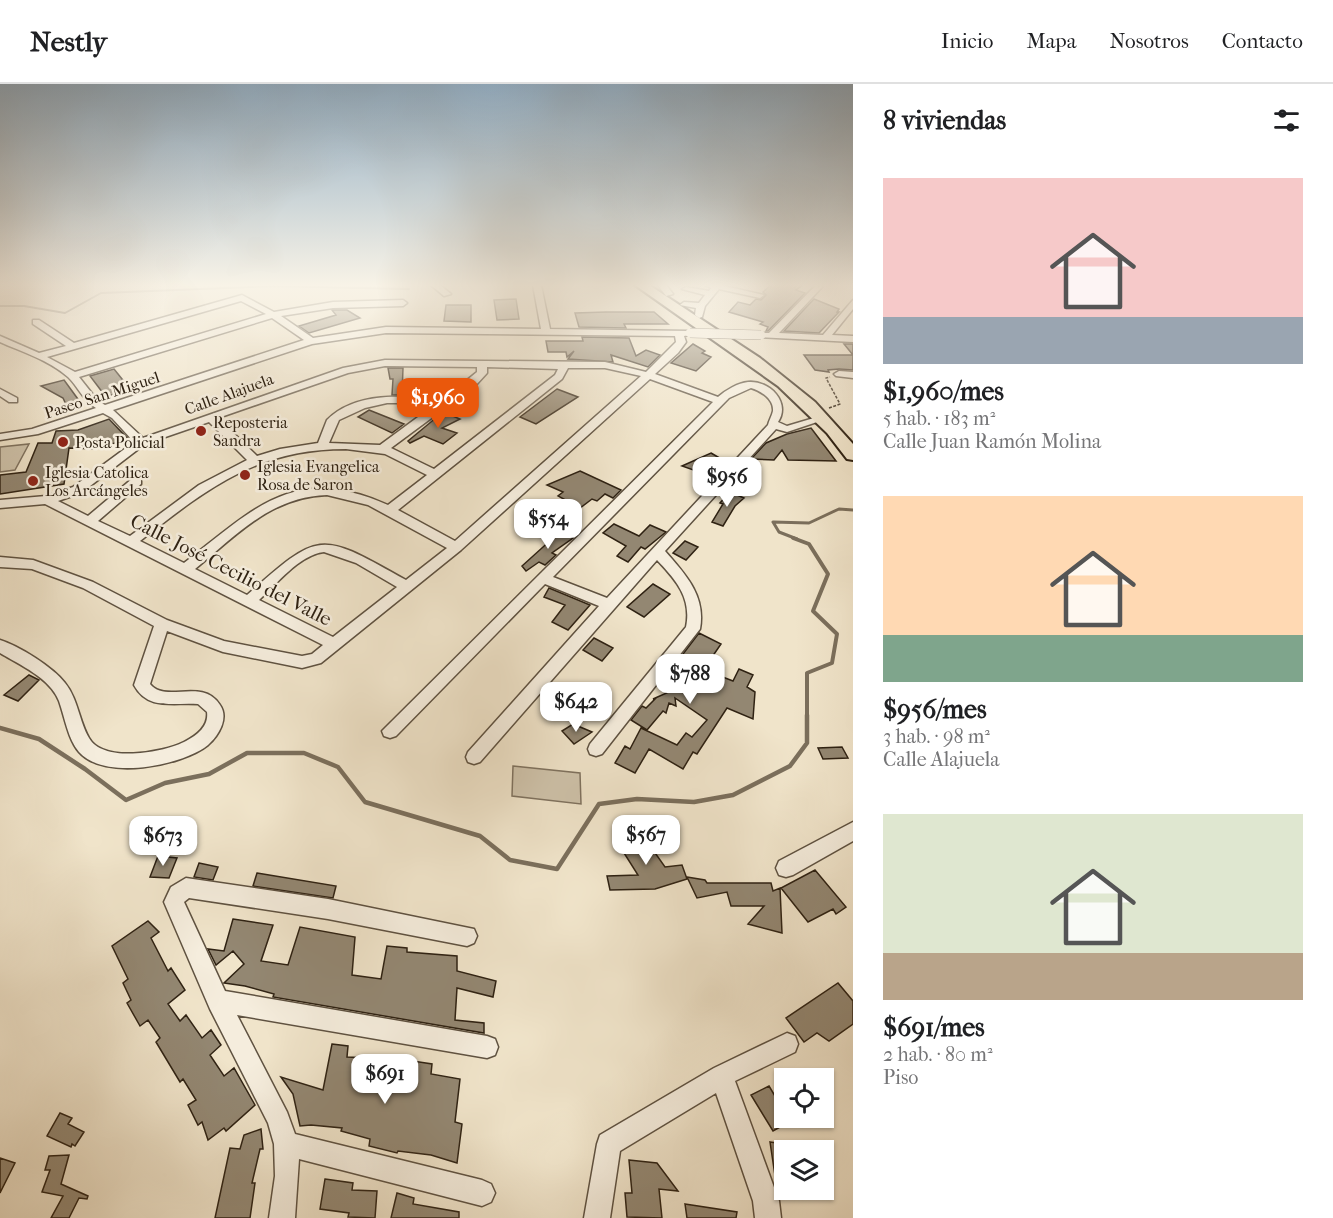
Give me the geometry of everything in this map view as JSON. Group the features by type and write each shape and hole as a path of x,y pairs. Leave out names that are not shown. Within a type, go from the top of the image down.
{"highway":[{"path":"718,338 826,413 852,428"},
{"path":"739,338 794,378 826,413 853,454"}],"street":[{"path":"60,338 74,347"},
{"path":"40,356 105,338"},
{"path":"73,376 198,338"},
{"path":"306,338 311,341"},
{"name":"Paseo San Miguel","path":"0,437 34,432 107,410 311,341 326,338"},
{"path":"0,562 33,565 88,585 162,624 223,646 302,662 316,659 456,547 675,351 681,342 680,338"},
{"name":"Paseo San Miguel","path":"825,338 853,339"},
{"path":"0,339 60,366 73,376 94,403 107,410 141,442"},
{"name":"Calle Alajuela","path":"0,504 47,500 77,490 141,442 346,370 364,366 385,363 605,365 648,375 720,401"},
{"path":"382,450 472,383 482,373 482,363"},
{"path":"388,512 559,377 563,369 562,364"},
{"path":"839,374 853,375"},
{"path":"390,731 720,401 745,386 761,387 766,390 778,407 774,425 609,604 474,757"},
{"path":"0,392 13,400"},
{"path":"323,445 331,422 335,418 375,400 411,398 441,405"},
{"path":"774,425 787,429 826,413"},
{"path":"212,418 254,460"},
{"path":"132,541 200,489 254,460 298,447 323,445 382,450 436,475"},
{"path":"91,520 137,481"},
{"path":"186,569 266,508 297,493 314,490 348,493 456,547"},
{"name":"Calle José Cecilio del Valle","path":"47,500 91,520 333,644"},
{"path":"249,601 306,552 322,547 339,550 406,586"},
{"path":"596,749 693,629 697,617 691,594 658,552"},
{"path":"543,578 609,604"},
{"path":"0,646 46,673 62,691 81,741 92,756 104,760 135,760 170,755 192,747 204,739 216,713 208,700 158,699 145,692 142,685 162,624"},
{"path":"786,868 853,831"},
{"path":"282,1218 287,1176 286,1144 279,1120 218,1001 174,902 178,894 186,888 328,909 467,936"},
{"path":"218,1001 487,1047"},
{"path":"597,1218 609,1144 722,1076 787,1044"},
{"path":"722,1076 766,1201 768,1218"},
{"path":"286,1144 482,1193"}],"path":[{"path":"826,413 840,404 826,378 839,374"}],"shaded area":[{"path":"29,444 15,470 0,472 0,447"},
{"path":"513,766 580,773 581,804 512,796"}],"building":[{"path":"582,338 629,338 636,356 646,350 660,355 648,367 611,355 613,362 568,359 574,351 567,357 566,352 548,352 546,341 583,341"},
{"path":"693,344 705,351 702,353 711,357 696,371 671,363"},
{"path":"844,344 853,344 853,355"},
{"path":"804,355 853,355 853,370 828,370 829,372 815,370"},
{"path":"388,368 403,368 402,395 392,395 393,379 390,379"},
{"path":"114,369 130,389 106,397 90,376"},
{"path":"64,380 83,406 69,411 63,398 41,386"},
{"path":"557,389 578,397 536,424 520,417"},
{"path":"369,410 404,424 392,433 358,417"},
{"path":"443,412 460,419 442,428 457,433 443,444 424,436 410,443 408,441"},
{"path":"109,419 128,439 96,449 69,448 64,484 0,494 0,475 26,472 38,443 52,443 56,431 78,430"},
{"path":"811,428 836,461 788,460 782,450 774,460 751,459 766,443 787,434"},
{"path":"711,453 723,460 699,472 682,466"},
{"path":"580,471 621,490 613,498 605,494 597,501 592,499 580,508 558,496 563,492 547,485"},
{"path":"730,492 744,498 735,506 723,526 712,522 723,504 720,503"},
{"path":"614,524 639,536 650,525 666,532 645,549 641,547 628,562 617,556 626,546 603,533"},
{"path":"558,530 573,538 552,553 556,555 545,565 539,562 526,571 522,566 553,538 549,536"},
{"path":"685,541 698,547 686,560 673,553"},
{"path":"653,584 670,594 644,617 627,607"},
{"path":"549,588 590,605 568,630 552,622 565,605 544,597"},
{"path":"699,633 721,644 710,660 714,662 707,671 733,681 739,669 753,675 747,687 755,692 753,719 727,708 697,754 693,752 683,769 649,749 635,773 615,763 625,746 630,749 641,728 677,745 686,733 692,737 707,720 675,698 676,706 669,703 666,713 663,711 647,730 631,720 642,706 646,708 655,699 653,699 678,688 664,679"},
{"path":"594,638 613,648 602,661 583,650"},
{"path":"29,675 39,680 18,701 4,695"},
{"path":"573,724 592,732 574,744 562,731"},
{"path":"842,747 848,758 823,759 818,748"},
{"path":"660,831 668,841 653,850 665,867 682,865 687,879 655,889 610,890 607,876 638,875 619,845 642,834 646,840"},
{"path":"158,856 177,858 169,878 150,877"},
{"path":"199,863 218,867 213,880 194,877"},
{"path":"815,870 846,907 836,914 833,909 808,922 781,888"},
{"path":"257,873 336,886 333,898 253,886"},
{"path":"687,877 705,880 707,883 771,883 773,891 780,888 782,933 748,924 764,906 731,906 727,892 697,898"},
{"path":"233,919 273,925 261,961 288,965 300,927 355,937 352,975 381,979 387,946 407,948 407,952 457,956 457,971 496,981 493,997 457,988 455,1020 484,1023 484,1033 273,997 274,994 224,983 244,964 233,951 216,965 208,949 224,951"},
{"path":"148,921 159,932 151,938 168,971 171,968 185,990 168,1004 180,1021 186,1015 202,1038 211,1030 221,1045 210,1055 224,1076 234,1068 255,1105 226,1131 224,1128 208,1140 202,1122 198,1125 188,1105 196,1100 183,1079 180,1082 156,1042 160,1038 148,1020 140,1026 127,1003 131,1000 123,983 128,979 112,946"},
{"path":"838,983 853,1001 853,1024 829,1041 817,1033 804,1042 786,1018"},
{"path":"332,1044 348,1046 347,1057 369,1058 412,1068 413,1061 432,1064 431,1074 460,1079 455,1122 462,1124 457,1163 431,1155 398,1151 397,1153 369,1146 370,1139 341,1131 342,1128 300,1126 293,1094 281,1077 323,1090"},
{"path":"769,1086 774,1094 774,1128 778,1128 773,1131 751,1095"},
{"path":"60,1113 72,1118 68,1124 84,1132 75,1146 72,1144 71,1147 47,1136"},
{"path":"261,1129 263,1149 260,1149 252,1183 255,1183 250,1218 215,1218 230,1148 240,1149 244,1135"},
{"path":"770,1142 774,1143 774,1169"},
{"path":"69,1155 61,1184 88,1196 87,1199 79,1198 69,1218 51,1218 63,1196 42,1192 50,1170 45,1170 49,1156"},
{"path":"0,1158 15,1163 0,1193"},
{"path":"629,1160 657,1163 678,1191 659,1189 662,1218 627,1217 625,1193 632,1193"},
{"path":"325,1179 353,1183 352,1190 377,1191 375,1218 348,1217 349,1213 320,1209"},
{"path":"397,1193 414,1198 413,1204 459,1212 459,1218 391,1218"},
{"path":"685,1204 737,1212 736,1218 687,1218"}],"waterway":[{"path":"797,539 779,532 773,522 809,523 839,509 853,510"},
{"path":"0,728 39,739 85,769 126,800 165,783 209,774 247,753 304,753 338,767 365,802 480,836 510,860 557,869 599,804 637,799 694,802 733,795 790,766 807,743 807,673 832,663 837,634 813,611 828,574 809,544 793,538"}],"place":[{"name":"Reposteria Sandra","path":"201,431"},
{"name":"Posta Policial","path":"63,442"},
{"name":"Iglesia Evangelica Rosa de Saron","path":"245,475"},
{"name":"Iglesia Catolica Los Arcángeles","path":"33,481"}]}
